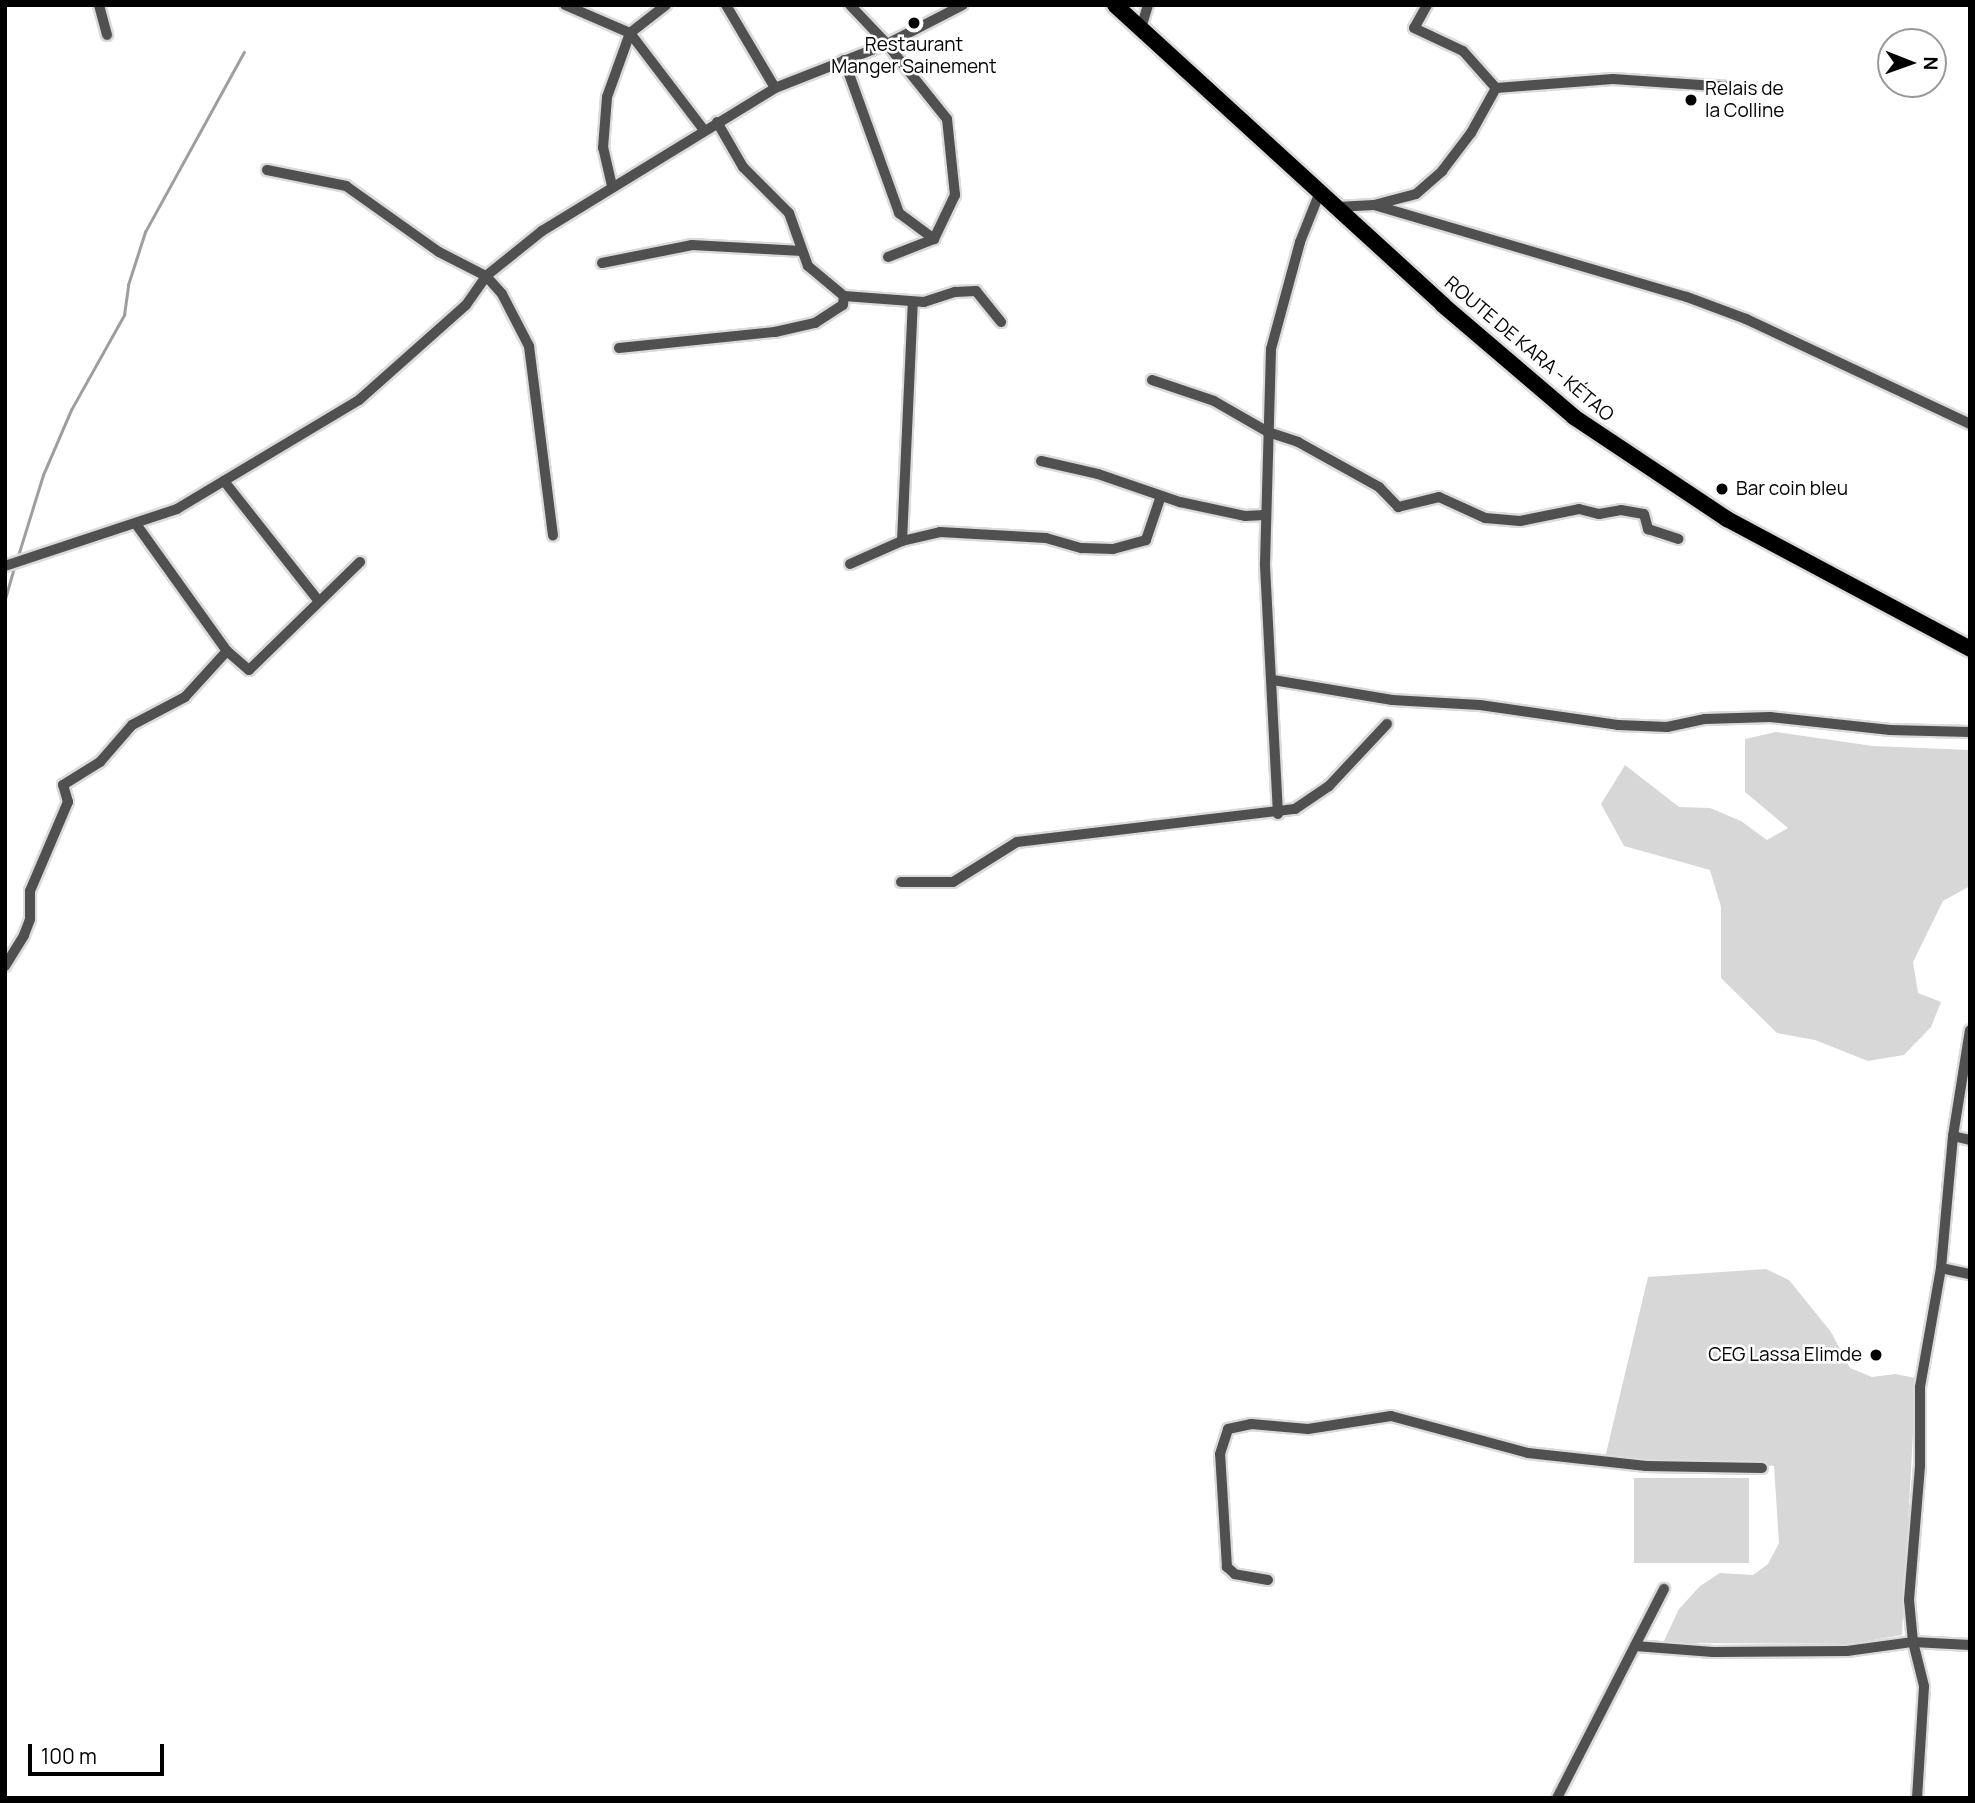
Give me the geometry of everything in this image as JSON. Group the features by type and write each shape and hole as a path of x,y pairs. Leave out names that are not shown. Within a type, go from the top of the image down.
{"main road":[{"name":"ROUTE DE KARA - KÉTAO","path":"1115,5 1534,384 1622,453 1727,519 1970,649"}],"street":[{"path":"99,5 107,35"},
{"path":"565,5 630,33 704,130"},
{"path":"612,186 603,148 607,97 630,33 666,5"},
{"path":"726,5 775,88"},
{"path":"850,5 887,44 947,119 955,195 934,239 888,257"},
{"path":"5,566 177,509 359,400 466,305 486,276 542,231 612,186 666,159 704,130 775,88 887,44 963,5"},
{"path":"1141,28 1147,5"},
{"path":"1427,5 1414,28 1463,51 1496,89"},
{"path":"844,60 899,213 934,239"},
{"path":"1496,89 1613,79 1730,87"},
{"path":"1336,207 1374,205 1416,194 1442,171 1471,133 1496,89"},
{"path":"717,122 743,167 789,213 808,267 844,296 913,302 976,291 1001,322"},
{"path":"267,170 346,186 439,252 486,276 502,294 529,346 554,535"},
{"path":"1278,814 1265,515 1271,349 1300,242 1320,192"},
{"path":"1374,205 1687,297 1746,319 1970,424"},
{"path":"602,263 692,245 802,251"},
{"path":"619,348 775,332 815,323 843,305 844,296"},
{"path":"902,541 913,302"},
{"path":"1152,380 1214,401 1268,432 1298,442 1379,487 1398,507 1439,497 1485,518 1520,520 1579,509 1599,514 1621,510 1644,514 1648,529 1678,539"},
{"path":"1041,461 1226,512 1265,515"},
{"path":"224,481 318,600"},
{"path":"850,564 902,541 940,532 1046,538 1113,549 1146,540 1161,496"},
{"path":"136,524 227,651 249,670 360,562"},
{"path":"5,966 30,919 30,891 68,802 63,785 100,762 132,725 185,697 227,651"},
{"path":"1273,680 1392,700 1480,705 1618,725 1667,727 1705,719 1770,717 1890,730 1970,732"},
{"path":"901,882 953,882 1017,842 1073,832 1278,814 1295,808 1329,786 1387,724"},
{"path":"1917,1798 1924,1686 1913,1642 1909,1600 1920,1465 1920,1387 1941,1268 1953,1136 1970,1030"},
{"path":"1953,1136 1970,1140"},
{"path":"1941,1268 1970,1274"},
{"path":"1268,1580 1235,1574 1227,1567 1220,1454 1228,1429 1251,1424 1308,1429 1391,1416 1528,1453 1646,1466 1762,1468"},
{"path":"1557,1798 1664,1589"},
{"path":"1635,1646 1713,1652 1846,1651 1913,1642 1970,1645"}],"shaded area":[{"path":"1776,732 1873,746 1970,750 1970,886 1943,901 1913,962 1918,993 1941,1002 1931,1027 1904,1055 1868,1061 1815,1040 1777,1033 1721,978 1721,907 1710,870 1624,846 1601,804 1625,765 1679,807 1710,808 1741,821 1767,840 1788,828 1745,792 1745,739"},
{"path":"1766,1269 1789,1280 1831,1332 1850,1368 1872,1377 1895,1374 1916,1378 1902,1635 1851,1644 1663,1643 1679,1609 1700,1586 1720,1573 1753,1575 1768,1564 1779,1543 1774,1466 1717,1461 1604,1462 1648,1277"},
{"path":"1634,1478 1749,1478 1749,1563 1634,1563"}],"waterway":[{"path":"17,559 43,475 71,410 124,315 128,285 145,232 244,52"},
{"path":"5,599 15,565"}],"place":[{"name":"Restaurant Manger Sainement","path":"914,23"},
{"name":"Relais de la Colline","path":"1691,100"},
{"name":"Bar coin bleu","path":"1722,489"},
{"name":"CEG Lassa Elimde","path":"1876,1355"}]}
